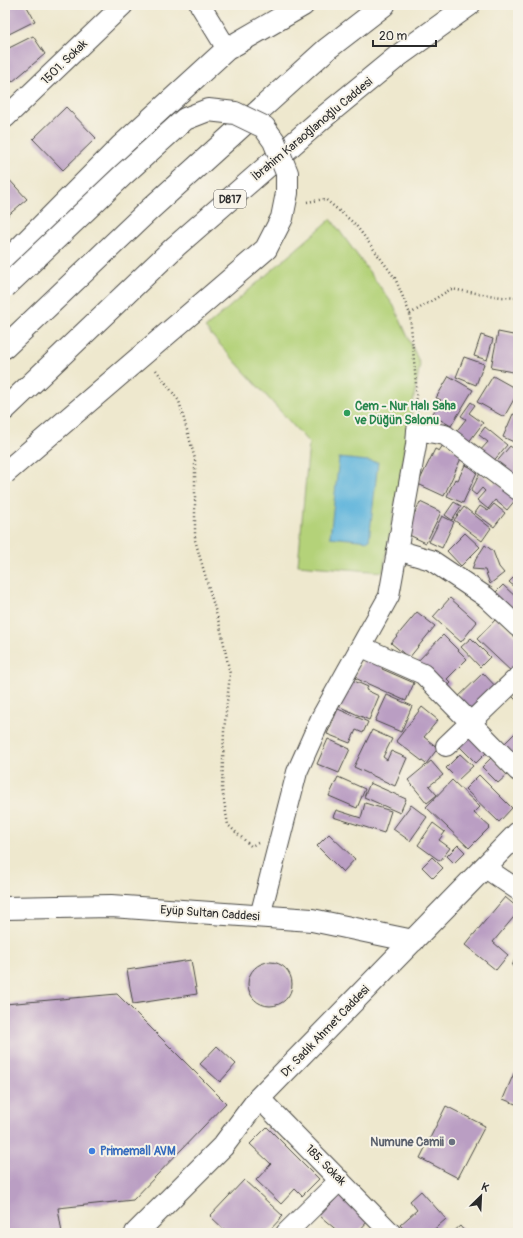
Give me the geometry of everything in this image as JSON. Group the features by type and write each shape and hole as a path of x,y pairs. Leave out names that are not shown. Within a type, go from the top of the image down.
{"main road":[{"path":"5,263 122,145 227,50 303,5"},
{"path":"5,347 148,211 327,49 384,5"},
{"name":"İbrahim Karaoğlanoğlu Caddesi","path":"5,410 176,246 319,121 398,56 469,5"},
{"path":"5,287 123,175 185,119 208,110 235,113 264,127 274,141 287,174 282,218 266,249 5,473"},
{"name":"Dr. Sadık Ahmet Caddesi","path":"136,1233 223,1146 259,1098 518,833"},
{"name":"Eyüp Sultan Caddesi","path":"5,908 111,906 312,920 413,941"}],"street":[{"name":"1501. Sokak","path":"5,118 123,5"},
{"path":"200,5 227,50"},
{"path":"260,916 297,772 322,716 358,651 362,647 389,596 416,445 417,430 445,435 518,490"},
{"path":"397,550 431,560 486,597 518,627"},
{"path":"362,647 423,674 518,771"},
{"path":"446,746 518,678"},
{"path":"484,868 518,890"},
{"name":"185. Sokak","path":"259,1098 391,1233"},
{"path":"286,1233 340,1180"}],"path":[{"path":"284,206 325,199 355,224 395,278 410,314 416,384 417,430"},
{"path":"410,314 451,289 500,297 518,298"},
{"path":"144,353 179,401 195,459 195,540 221,630 230,674 224,731 222,789 228,825 252,846 282,831"}],"green space":[{"name":"Cem - Nur Halı Saha ve Düğün Salonu","path":"331,219 394,306 420,364 383,572 298,565 309,443 205,328"}],"water":[{"path":"339,458 378,462 369,541 330,537"}],"building":[{"path":"5,5 26,5 35,21 5,36"},
{"path":"33,36 45,54 12,82 5,68 5,50"},
{"path":"66,107 96,138 63,170 33,139"},
{"path":"5,175 27,199 5,218"},
{"path":"498,332 518,336 518,373 491,368"},
{"path":"481,335 493,339 487,360 474,356"},
{"path":"464,357 484,364 476,385 456,377"},
{"path":"449,376 473,390 451,426 432,415 441,400 436,398"},
{"path":"493,376 518,390 504,417 477,402"},
{"path":"471,402 475,405 469,413 483,423 465,447 452,437 466,419 461,416"},
{"path":"513,414 518,416 518,439 516,443 503,437"},
{"path":"485,427 507,445 491,464 478,453 488,442 479,435"},
{"path":"443,445 463,454 444,496 418,484 435,449 439,451"},
{"path":"510,446 518,452 518,479 494,465"},
{"path":"465,465 478,470 463,503 447,496 455,479 458,480"},
{"path":"480,473 494,485 496,482 516,499 507,510 495,500 488,509 477,500 485,491 482,488 476,495 471,491"},
{"path":"420,502 441,512 426,543 405,533"},
{"path":"454,502 461,506 452,520 445,515"},
{"path":"494,504 505,513 494,527 475,513 480,506 488,511"},
{"path":"464,507 491,528 482,541 454,520"},
{"path":"442,516 454,522 442,548 429,542"},
{"path":"465,533 480,547 461,566 447,551"},
{"path":"485,545 493,551 499,567 504,573 490,584 485,570 472,569 476,559"},
{"path":"517,574 518,575 518,590 509,582"},
{"path":"503,585 518,599 518,618 493,595"},
{"path":"450,598 477,622 461,642 433,617"},
{"path":"417,612 435,626 409,658 391,643"},
{"path":"496,619 518,639 518,669 514,674 477,639"},
{"path":"443,635 467,659 447,679 451,683 443,691 415,664"},
{"path":"471,638 490,657 480,667 461,647"},
{"path":"366,655 384,663 382,669 414,683 406,701 355,678"},
{"path":"483,673 499,690 469,717 454,701"},
{"path":"352,680 368,687 366,690 379,696 369,720 336,705 342,690 347,692"},
{"path":"518,683 518,702 508,692"},
{"path":"387,695 412,706 401,732 375,721"},
{"path":"422,707 438,720 424,737 438,748 426,764 396,741"},
{"path":"338,709 368,722 363,733 356,730 350,743 327,734"},
{"path":"372,730 392,739 383,757 387,760 391,751 407,758 395,786 354,767"},
{"path":"474,731 491,748 476,763 459,746"},
{"path":"515,733 518,735 518,766 500,748"},
{"path":"328,739 350,749 339,773 317,764"},
{"path":"460,754 473,766 458,780 446,768"},
{"path":"492,757 508,774 498,783 482,767"},
{"path":"431,761 443,775 429,786 437,795 427,803 408,780"},
{"path":"479,775 512,808 499,822 465,789"},
{"path":"338,777 365,789 357,808 329,796"},
{"path":"452,780 480,807 474,813 490,827 469,848 426,807"},
{"path":"370,783 406,799 400,813 364,797"},
{"path":"365,803 391,811 384,833 333,817 336,810 361,818"},
{"path":"411,805 427,817 410,841 393,829"},
{"path":"433,823 445,832 439,840 450,848 440,861 418,845"},
{"path":"329,834 355,859 343,872 317,846"},
{"path":"458,845 465,852 454,863 447,856"},
{"path":"432,857 443,868 433,878 422,867"},
{"path":"505,897 518,908 518,912 493,942 508,955 496,970 465,945"},
{"path":"518,952 518,968 512,966"},
{"path":"191,960 197,994 133,1004 127,970"},
{"path":"270,962 282,966 288,972 292,984 288,996 282,1002 270,1006 258,1002 252,996 248,984 252,972 258,966"},
{"name":"Primemall AVM","path":"117,994 226,1103 133,1200 58,1208 62,1233 5,1233 5,1004"},
{"path":"217,1046 236,1064 220,1082 200,1064"},
{"path":"514,1073 518,1075 518,1105 503,1099"},
{"name":"Numune Camii","path":"446,1106 485,1126 458,1178 420,1158"},
{"path":"267,1127 319,1179 302,1196 295,1189 281,1204 256,1180 271,1164 250,1144"},
{"path":"244,1180 283,1216 267,1233 228,1233 210,1216"},
{"path":"421,1191 446,1219 430,1233 408,1233 400,1225 417,1210 410,1201"},
{"path":"339,1195 368,1221 357,1233 340,1233 320,1216"},
{"path":"460,1226 466,1233 452,1233"}],"place":[{"name":"Cem - Nur Halı Saha ve Düğün Salonu","path":"347,413"},
{"name":"Numune Camii","path":"452,1142"},
{"name":"Primemall AVM","path":"92,1151"}]}
